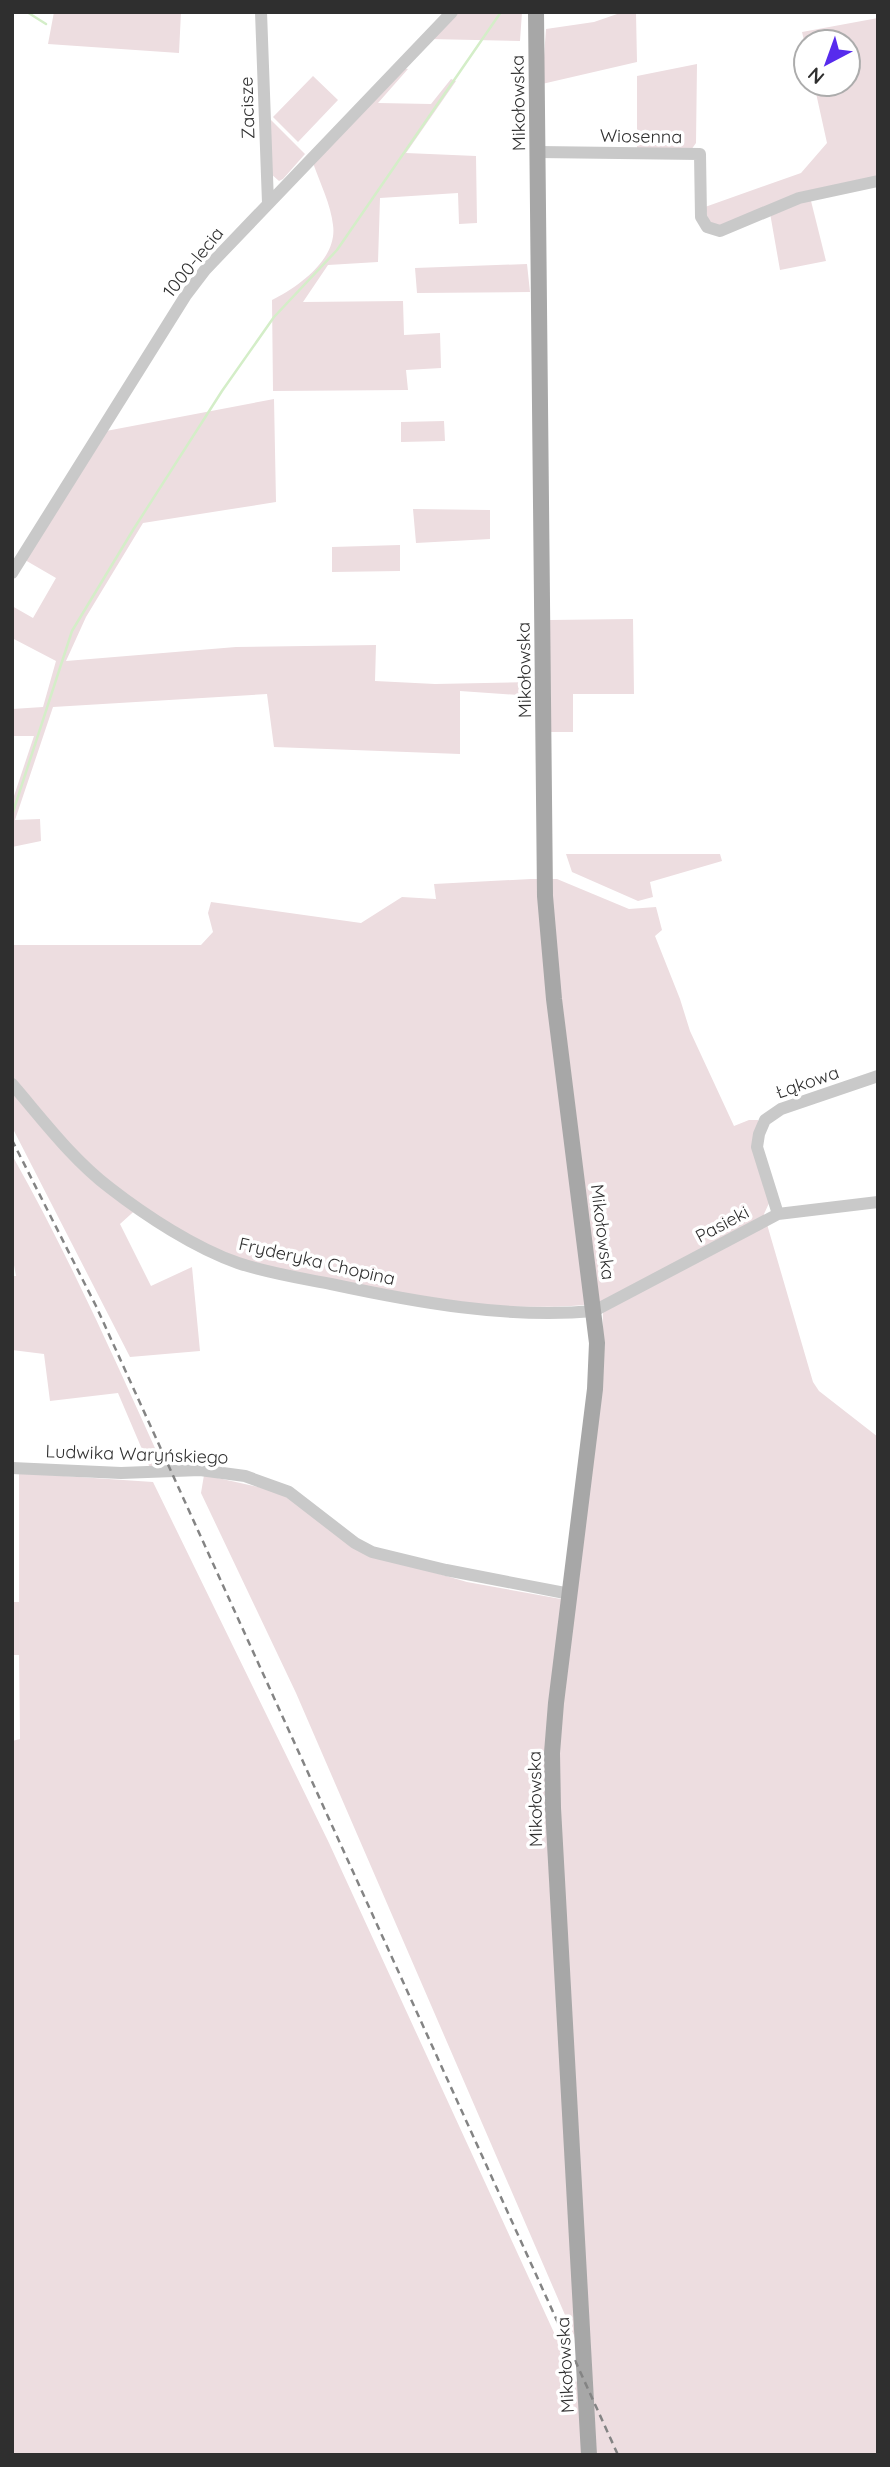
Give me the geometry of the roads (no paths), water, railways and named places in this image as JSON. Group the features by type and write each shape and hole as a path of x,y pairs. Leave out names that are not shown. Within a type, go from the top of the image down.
{"main road":[{"name":"Mikołowska","path":"536,12 545,896 554,999 597,1342 596,1377 553,1740 553,1808 589,2455"}],"street":[{"name":"Zacisze","path":"261,12 268,203"},
{"name":"1000-lecia","path":"12,573 186,295 205,270 452,12"},
{"name":"Wiosenna","path":"538,152 700,154 701,217 707,227 720,231 799,198 878,181"},
{"name":"Łąkowa","path":"778,1214 757,1147 765,1121 781,1108 878,1076"},
{"name":"Fryderyka Chopina","path":"12,1084 66,1147 110,1189 174,1231 237,1263 284,1275 429,1303 485,1309 569,1313 594,1311"},
{"name":"Pasieki","path":"594,1311 778,1214 878,1202"},
{"name":"Ludwika Waryńskiego","path":"12,1468 121,1473 200,1470 245,1476 289,1492 355,1543 372,1552 446,1570 570,1594"}],"waterway":[{"path":"27,12 46,24"},
{"path":"12,815 72,631 133,530 222,391 274,317 337,250 501,12"}],"railway":[{"path":"12,1140 96,1306 618,2455"}]}
